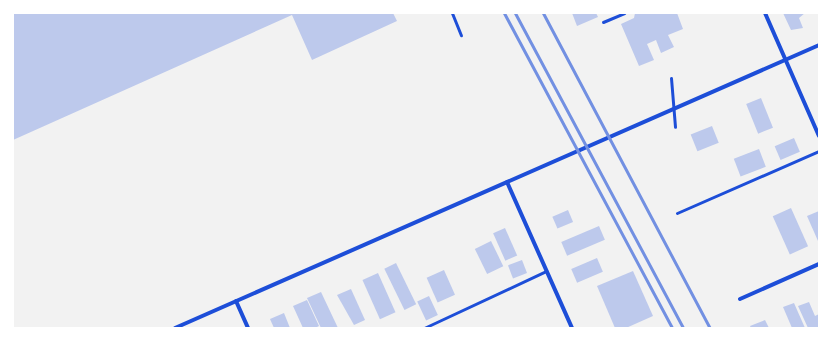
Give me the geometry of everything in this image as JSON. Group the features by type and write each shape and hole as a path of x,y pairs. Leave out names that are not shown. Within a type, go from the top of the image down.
{"street":[{"path":"765,13 819,136"},
{"path":"175,328 819,45"},
{"path":"507,182 572,328"},
{"path":"740,299 819,264"},
{"path":"236,301 248,328"}],"lane":[{"path":"452,13 461,35"},
{"path":"603,22 624,13"},
{"path":"671,78 675,127"},
{"path":"676,213 819,151"},
{"path":"424,328 546,271"}],"building":[{"path":"13,13 393,13 397,21 312,60 292,15 13,140"},
{"path":"572,13 596,13 598,17 577,26"},
{"path":"635,13 677,13 683,29 668,35 674,47 661,53 656,40 647,44 654,60 639,66 621,24 634,18"},
{"path":"783,13 805,13 799,18 803,28 791,30"},
{"path":"761,98 773,128 758,134 746,104"},
{"path":"712,126 719,143 697,151 691,135"},
{"path":"794,138 800,152 781,160 775,146"},
{"path":"759,149 766,167 741,176 734,159"},
{"path":"791,208 808,246 790,255 773,216"},
{"path":"568,210 573,222 557,229 552,217"},
{"path":"819,211 819,241 818,241 807,216"},
{"path":"599,226 605,240 567,256 561,242"},
{"path":"505,228 517,255 505,261 493,233"},
{"path":"491,241 503,266 487,274 475,249"},
{"path":"597,258 603,272 577,283 571,269"},
{"path":"522,260 527,273 513,278 508,265"},
{"path":"396,263 416,304 404,310 384,269"},
{"path":"444,270 455,295 438,302 427,278"},
{"path":"633,271 653,316 626,328 615,328 597,286"},
{"path":"378,273 395,312 380,319 362,280"},
{"path":"351,289 365,320 354,325 337,295"},
{"path":"321,292 338,328 321,328 307,298"},
{"path":"429,296 438,315 426,321 417,301"},
{"path":"307,300 319,326 315,328 303,328 293,306"},
{"path":"809,302 815,316 819,314 818,328 808,328 798,306"},
{"path":"794,303 805,328 792,328 783,307"},
{"path":"284,313 290,328 274,328 270,319"},
{"path":"765,320 769,328 751,328 750,326"}],"railway":[{"path":"504,13 672,328"},
{"path":"515,13 683,328"},
{"path":"543,13 710,328"}]}
